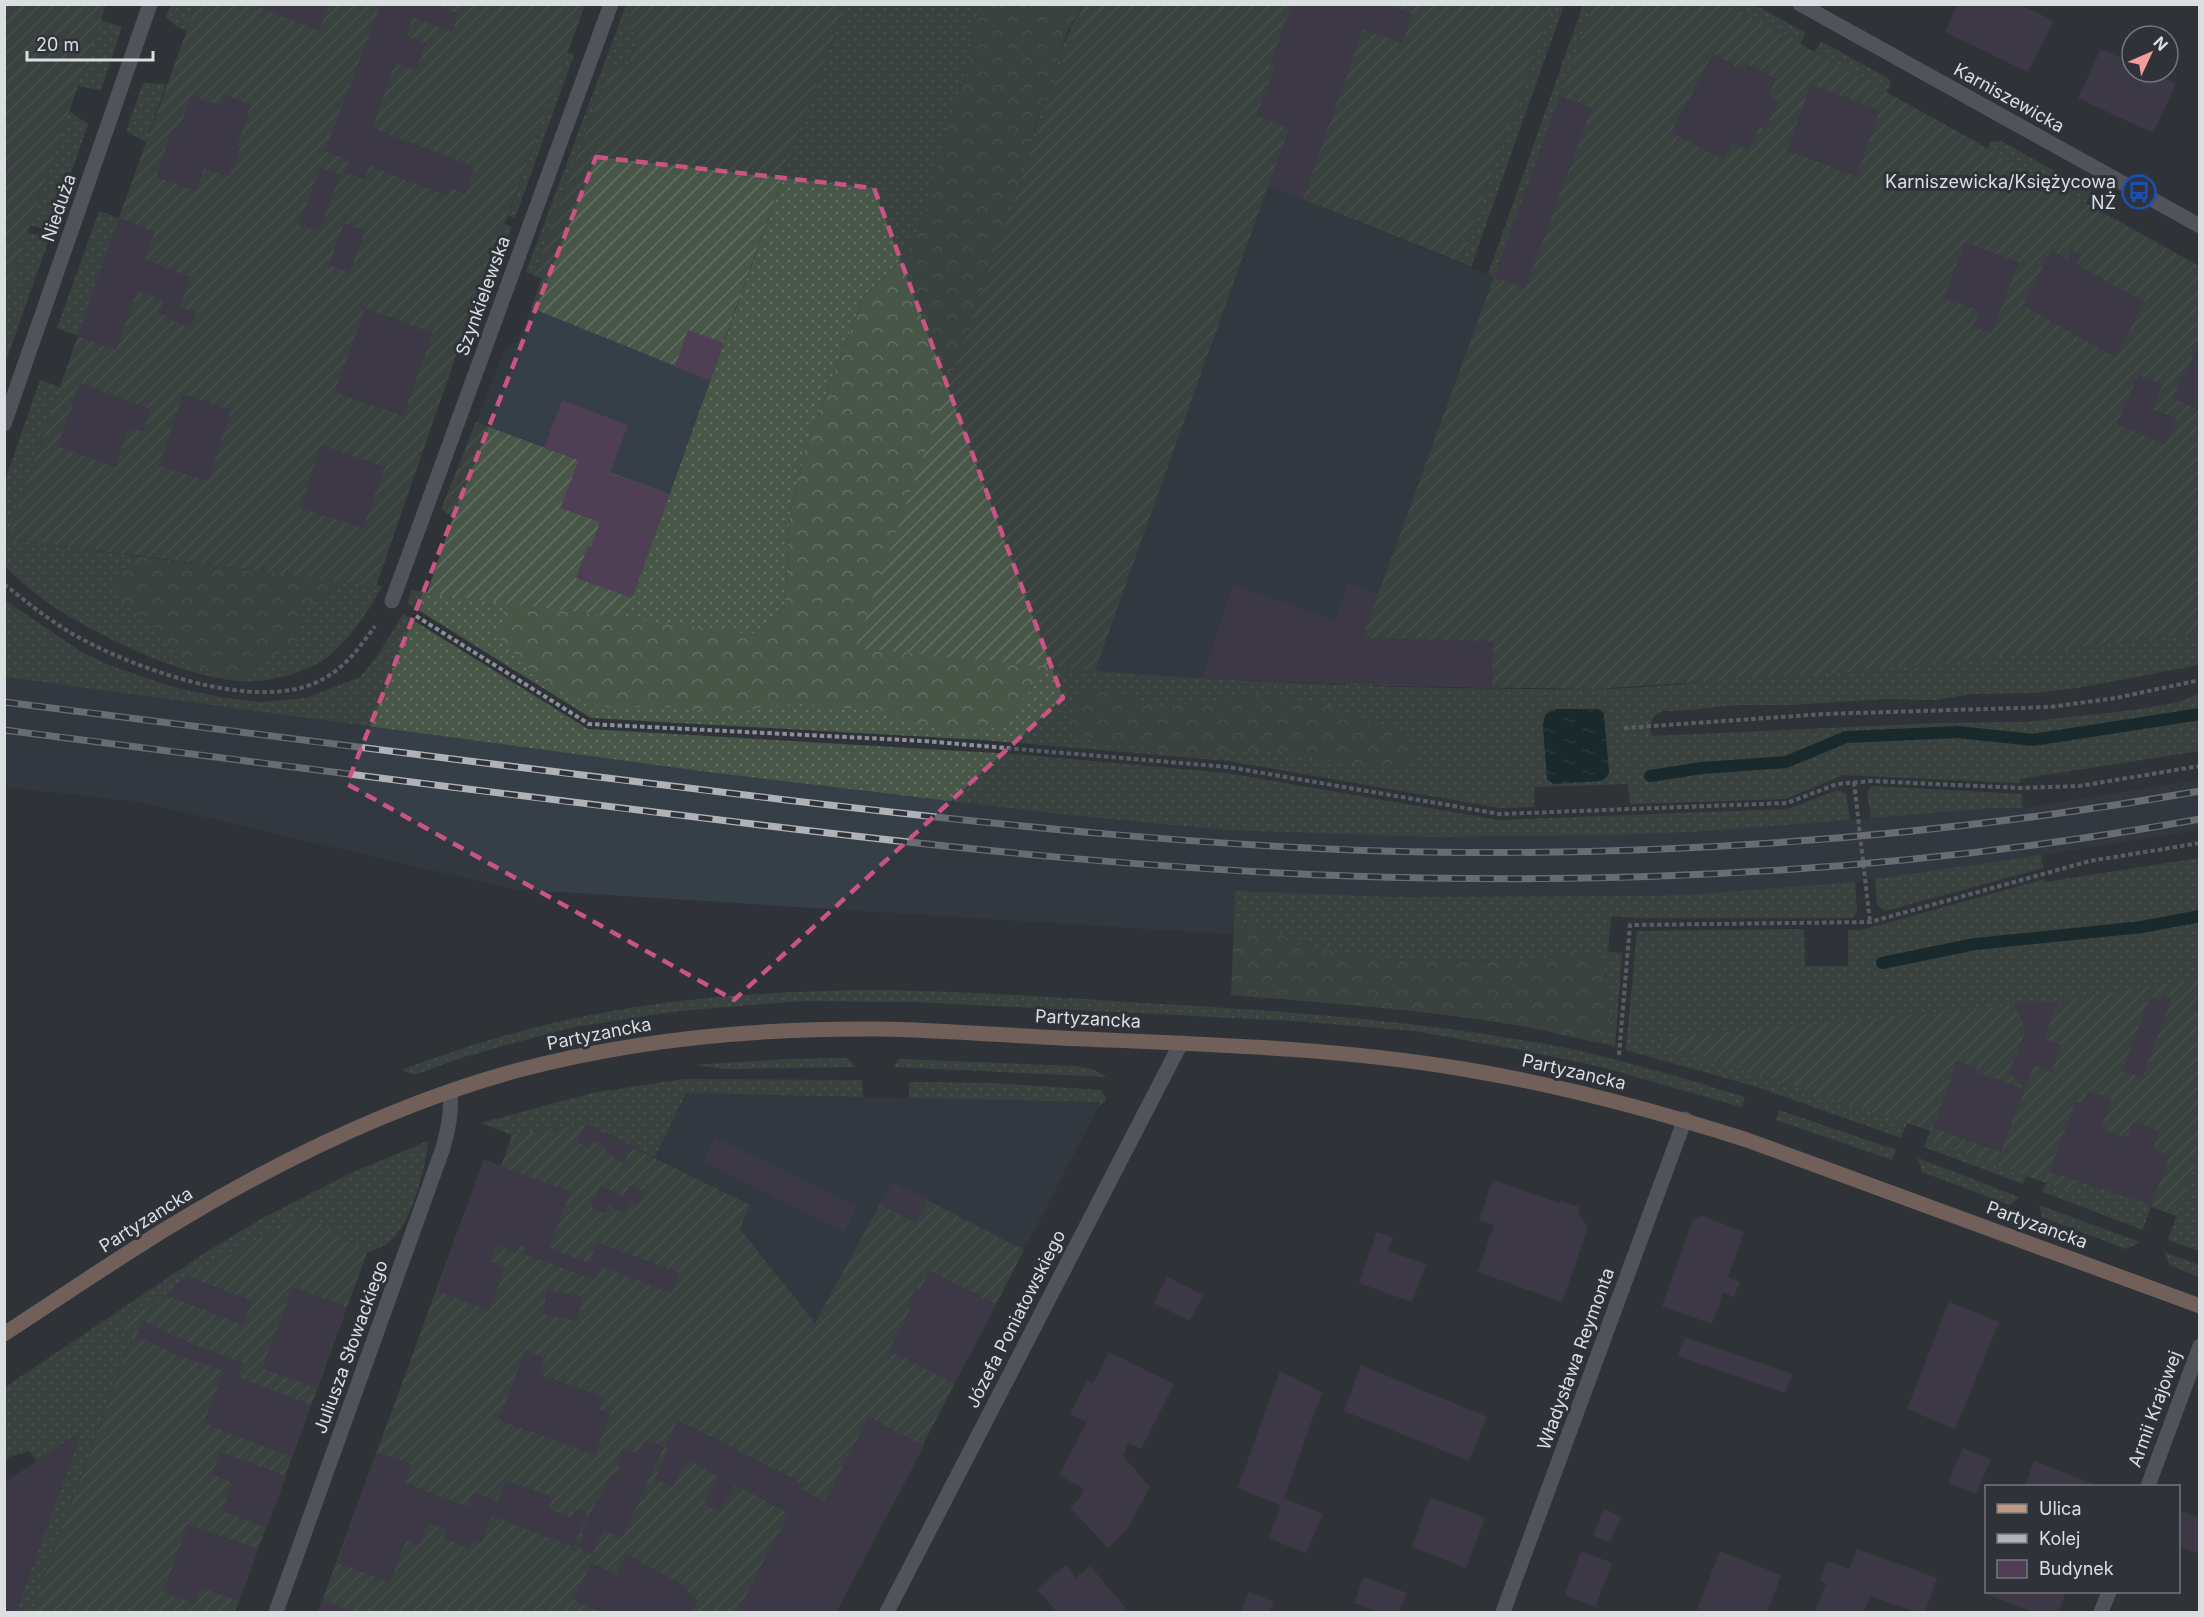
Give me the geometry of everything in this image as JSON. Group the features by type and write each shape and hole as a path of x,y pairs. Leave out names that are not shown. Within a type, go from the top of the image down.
{"main road":[{"name":"Partyzancka","path":"4,1334 172,1225 253,1179 376,1120 450,1092 513,1072 590,1053 656,1042 728,1034 879,1029 1180,1043 1339,1054 1459,1068 1539,1083 1685,1119 1837,1171 2199,1306"}],"street":[{"name":"Nieduża","path":"4,424 150,4"},
{"name":"Szynkielewska","path":"392,601 611,4"},
{"name":"Karniszewicka","path":"1800,4 2199,226"},
{"name":"Józefa Poniatowskiego","path":"886,1612 1180,1043"},
{"name":"Juliusza Słowackiego","path":"276,1612 443,1148 449,1126 450,1092"},
{"name":"Władysława Reymonta","path":"1503,1612 1685,1119"},
{"name":"Armii Krajowej","path":"2148,1485 2199,1346"},
{"path":"2101,1612 2109,1593"}],"path":[{"path":"4,584 55,623 95,645 130,661 238,692 266,693 294,690 320,681 337,670 354,654 392,601 589,724 924,741 1228,767 1500,814 1787,803 1837,784 1871,781 2021,788 2079,786 2199,766"},
{"path":"1624,728 1824,714 2050,707 2116,698 2199,680"},
{"path":"1854,782 1870,922"},
{"path":"1619,1055 1630,925 1855,924 1870,922 2090,861 2199,843"}],"highlighted area":[{"path":"596,157 874,188 1063,698 734,1000 347,784"}],"shaded area":[{"path":"1268,186 1494,277 1345,685 1215,681 1095,671"},
{"path":"531,308 710,380 669,494 476,422 506,346 517,342"},
{"path":"5,677 708,772 1067,815 1227,830 1431,837 1692,832 1993,808 2023,808 2199,780 2200,830 1611,917 1243,935 512,889 140,802 5,787"},
{"path":"686,1093 1101,1102 1024,1250 892,1182 815,1323 740,1229 750,1205 655,1157"}],"green space":[{"path":"5,5 106,5 5,297"},
{"path":"171,5 196,5 186,31 166,17"},
{"path":"196,5 585,5 457,353 376,586 7,539"},
{"path":"626,5 634,5 626,26 638,37 628,68 610,65 534,275 526,272"},
{"path":"634,5 845,5 710,380 531,308 542,279 534,275 610,65 628,68 638,37 626,26"},
{"path":"845,5 983,5 974,25 970,57 915,239 895,267 864,296 804,451 790,515 785,604 768,629 751,634 962,659 1173,677 1384,687 1614,689 1914,665 2199,633 2199,665 2078,688 2034,693 1971,694 1937,700 1886,699 1791,705 1737,705 1662,711 1653,717 1650,729 1652,736 1941,723 2025,722 2134,710 2179,702 2199,694 2199,751 2020,779 2019,783 1843,775 1785,799 1630,804 1628,784 1535,787 1534,807 1500,808 1228,761 983,740 591,718 407,603 412,590 625,618","holes":["1598,709 1547,780 1543,725 1549,711"]},
{"path":"983,5 1083,5 1067,32 1036,122 1025,170 1004,228 1095,671 1052,666 1000,726 959,733 920,725 877,711 802,704 766,706 736,714 655,706 614,708 593,705 558,690 536,675 499,637 505,603 749,634 768,629 785,604 790,515 804,451 864,296 895,267 915,239 970,57 974,25"},
{"path":"1083,5 1553,5 1460,262 1268,186 1095,671 855,648"},
{"path":"1553,5 1564,5 1471,267 1460,262"},
{"path":"1583,5 1593,5 1494,277 1488,274"},
{"path":"1593,5 1730,5 2199,266 2199,633 1848,672 1595,689 1345,685"},
{"path":"1730,5 1755,5 1806,33 1800,44"},
{"path":"1083,6 1025,170 1041,107 1055,65"},
{"path":"100,20 122,27 101,90 77,86"},
{"path":"1821,41 1889,79 1891,85 1886,93 1815,52"},
{"path":"567,52 574,55 515,218 508,216"},
{"path":"143,83 166,84 146,142 126,131"},
{"path":"69,111 88,124 51,232 30,225"},
{"path":"2001,141 2092,192 2086,203 1988,149 1990,142"},
{"path":"99,211 119,218 78,336 57,328"},
{"path":"504,224 512,227 479,321 470,318"},
{"path":"27,232 49,239 5,364 5,297"},
{"path":"40,380 60,387 7,539 135,556 124,569 122,602 160,632 177,657 241,678 260,663 283,651 299,621 302,609 335,591 339,581 382,586 348,637 331,655 299,672 266,680 234,681 208,676 152,658 74,619 28,588 5,567 5,480"},
{"path":"476,422 669,494 625,618 427,593 453,517 441,509"},
{"path":"135,556 339,581 335,591 302,609 296,644 260,663 241,678 218,675 177,657 160,632 122,602 116,584 124,569"},
{"path":"5,600 80,651 109,665 173,687 225,698 261,702 306,698 360,677 378,655 403,614 588,729 1013,754 1227,773 1499,820 1788,809 1838,790 1846,794 1850,820 1692,832 1431,837 1227,830 1067,815 708,772 5,677"},
{"path":"1097,686 1152,706 1199,703 1256,695 1323,703 1358,718 1406,733 1416,751 1411,764 1387,768 1323,760 1285,752 1171,753 1135,745 1098,743 1074,733 1071,716 1082,694"},
{"path":"1872,786 2021,794 2023,808 1993,808 1871,818 1867,792"},
{"path":"2041,855 2043,868 1885,911 1877,905 1875,879"},
{"path":"2199,858 2199,978 2058,1001 1660,1047 1699,1056 1907,1123 1901,1138 1757,1087 1626,1050 1637,931 1804,929 1805,966 1848,966 1848,930 1862,930 2045,879 2045,882"},
{"path":"1855,882 1857,913 1852,918 1611,916 1608,952 1622,953 1615,1046 1594,1042 1603,1038 1610,1029 1605,973 1571,951 1537,961 1423,962 1342,954 1277,933 1234,923 1235,891 1393,897 1641,896 1686,895"},
{"path":"1234,923 1277,933 1342,954 1423,962 1537,961 1571,951 1601,955 1605,972 1610,1030 1603,1038 1594,1042 1520,1026 1440,1014 1231,995"},
{"path":"2199,978 2199,1151 2177,1216 2081,1181 2076,1194 1928,1140 1931,1131 1699,1056 1660,1047 1660,1038 2058,1001"},
{"path":"872,990 1196,1006 1409,1024 1566,1048 1633,1064 1745,1097 1742,1107 1601,1067 1414,1031 1294,1021 915,1002 802,1001 679,1011 575,1027 464,1057 414,1075 401,1070 515,1033 620,1009 728,996"},
{"path":"847,1058 856,1067 725,1069 694,1065 789,1059"},
{"path":"899,1059 1075,1066 1092,1069 1107,1077 894,1067"},
{"path":"684,1079 862,1080 863,1097 686,1093 655,1157 586,1124 512,1135 481,1123 592,1093"},
{"path":"909,1082 993,1083 1100,1090 1106,1098 1105,1102 1098,1107 1100,1102 909,1098"},
{"path":"1779,1110 1896,1150 1892,1160 1776,1120"},
{"path":"586,1124 750,1205 740,1229 815,1323 892,1182 1024,1250 836,1612 318,1612 484,1160 501,1166 512,1135"},
{"path":"1930,1131 1929,1140 2026,1176 2023,1184 1924,1147"},
{"path":"428,1141 421,1180 410,1210 397,1234 384,1245 367,1253 307,1215 187,1276 166,1295 120,1325 132,1335 32,1612 16,1612 81,1432 37,1461 29,1451 9,1457 5,1462 5,1387 211,1249 261,1219 351,1173"},
{"path":"2199,1151 2199,1251 2168,1240"},
{"path":"1918,1158 2019,1197 2010,1205 1922,1172"},
{"path":"2081,1181 2151,1205 2143,1230 2043,1192 2046,1183 2076,1194"},
{"path":"2039,1205 2140,1242 2126,1249 2042,1217"},
{"path":"307,1215 367,1253 235,1612 32,1612 132,1336 119,1325 166,1295 187,1276"},
{"path":"2164,1252 2199,1265 2199,1277 2170,1265"}],"water":[{"path":"1556,709 1598,709 1604,713 1609,772 1606,778 1601,781 1553,784 1547,779 1543,725 1545,715"}],"building":[{"path":"260,4 330,4 319,31 259,7"},
{"path":"381,4 436,4 458,14 452,32 413,17 406,36 426,43 416,70 395,63 372,128 475,167 465,194 451,188 448,196 370,166 364,180 345,172 349,160 325,151"},
{"path":"1292,4 1387,4 1413,14 1402,43 1363,29 1303,199 1268,186 1289,128 1256,116 1275,66 1270,65"},
{"path":"1958,4 2019,4 2054,21 2028,72 1945,32"},
{"path":"2101,49 2120,58 2120,84 2176,84 2153,133 2078,98"},
{"path":"1713,54 1743,70 1746,63 1776,79 1768,95 1779,101 1765,129 1760,127 1748,151 1733,142 1724,160 1671,132"},
{"path":"1811,85 1880,110 1856,176 1787,150"},
{"path":"191,95 221,106 224,95 251,105 237,146 240,147 230,177 204,168 196,191 156,177 173,128 179,130"},
{"path":"1560,96 1592,108 1525,288 1494,277"},
{"path":"4,161 10,163 5,179 4,179"},
{"path":"320,168 340,175 319,232 299,225"},
{"path":"119,218 155,232 145,259 190,277 180,307 197,312 191,328 158,313 163,300 137,291 116,350 78,336"},
{"path":"344,223 365,231 350,272 329,265"},
{"path":"1965,242 2018,262 1992,333 1973,326 1980,311 1944,298"},
{"path":"2072,249 2082,255 2077,264 2080,267 2145,302 2115,357 2022,305 2052,250 2067,259"},
{"path":"365,308 433,333 403,416 335,392"},
{"path":"688,330 724,343 710,380 675,367"},
{"path":"2199,345 2199,411 2172,397"},
{"path":"2138,375 2162,385 2153,409 2177,419 2165,445 2117,424"},
{"path":"80,383 151,409 143,432 129,427 115,467 58,446"},
{"path":"183,394 231,410 208,481 159,466"},
{"path":"562,400 628,425 610,473 669,494 632,598 576,578 588,545 591,547 600,522 560,508 579,460 544,448"},
{"path":"321,445 385,467 363,528 300,508"},
{"path":"1348,583 1378,593 1362,638 1493,641 1492,688 1202,679 1233,585 1335,620"},
{"path":"2199,993 2199,1013 2193,1009"},
{"path":"2163,995 2172,998 2142,1078 2122,1071 2150,997 2161,1001"},
{"path":"2058,1001 2044,1039 2061,1045 2051,1072 2034,1065 2025,1089 2009,1073 2026,1030 2014,1005"},
{"path":"1957,1061 1977,1068 1976,1072 2025,1089 2001,1152 1933,1128"},
{"path":"2088,1091 2112,1099 2101,1129 2127,1138 2133,1122 2160,1131 2153,1149 2170,1155 2151,1205 2050,1172 2075,1101 2083,1104"},
{"path":"586,1124 632,1147 624,1163 604,1152 606,1148 593,1141 589,1148 576,1142"},
{"path":"715,1137 857,1206 844,1232 703,1161"},
{"path":"484,1160 570,1192 549,1248 589,1263 597,1242 679,1273 672,1293 600,1266 595,1280 525,1254 526,1248 519,1245 516,1253 497,1245 490,1262 505,1267 489,1310 437,1291"},
{"path":"1493,1180 1559,1203 1560,1201 1579,1207 1578,1212 1588,1228 1562,1302 1478,1272 1494,1225 1479,1220"},
{"path":"892,1182 928,1201 916,1223 880,1204"},
{"path":"629,1185 644,1192 639,1204 630,1201 625,1213 608,1206 605,1213 591,1207 600,1186 624,1197"},
{"path":"1702,1216 1744,1232 1728,1277 1740,1282 1734,1297 1723,1293 1712,1324 1662,1306 1693,1220"},
{"path":"1377,1232 1393,1238 1388,1251 1426,1264 1412,1302 1359,1283"},
{"path":"930,1271 996,1304 954,1384 889,1350 911,1307 907,1305 916,1287 920,1289"},
{"path":"187,1276 252,1301 243,1325 166,1295"},
{"path":"1167,1277 1203,1295 1190,1321 1154,1303"},
{"path":"293,1287 347,1307 316,1388 262,1368"},
{"path":"547,1290 582,1296 578,1321 543,1314"},
{"path":"1949,1302 1999,1322 1955,1429 1907,1409"},
{"path":"144,1321 192,1344 243,1363 238,1377 311,1405 291,1457 204,1423 224,1371 180,1356 136,1336"},
{"path":"1685,1337 1792,1374 1785,1393 1678,1356"},
{"path":"525,1350 545,1358 539,1374 604,1397 599,1409 610,1414 595,1455 499,1420"},
{"path":"1109,1352 1174,1384 1141,1449 1128,1443 1123,1456 1150,1487 1128,1528 1108,1548 1070,1507 1081,1497 1084,1489 1059,1475 1087,1422 1070,1414 1087,1381 1093,1384"},
{"path":"1361,1365 1487,1417 1469,1461 1344,1411"},
{"path":"1280,1371 1322,1392 1284,1498 1323,1514 1306,1553 1269,1538 1281,1505 1238,1488"},
{"path":"869,1417 924,1446 836,1612 737,1612 789,1513 735,1485 720,1513 703,1503 718,1476 687,1460 673,1487 655,1478 669,1450 664,1447 678,1420 804,1484 801,1489 824,1502"},
{"path":"82,1431 16,1612 4,1612 4,1483"},
{"path":"646,1439 664,1447 622,1538 604,1530 592,1554 578,1547 585,1535 581,1533 597,1499 599,1501 612,1473 617,1475 621,1467 615,1465 623,1447 638,1455"},
{"path":"1963,1448 1991,1459 1976,1494 1948,1483"},
{"path":"220,1452 286,1476 267,1528 222,1511 232,1483 212,1474"},
{"path":"377,1452 412,1464 405,1483 467,1507 473,1492 498,1501 506,1480 553,1498 548,1509 571,1518 575,1509 587,1513 574,1547 492,1516 481,1544 472,1541 469,1549 443,1538 446,1529 428,1523 420,1545 406,1540 390,1582 337,1563"},
{"path":"2034,1461 2096,1485 2025,1485"},
{"path":"1430,1497 1485,1518 1466,1568 1412,1547"},
{"path":"1604,1509 1621,1517 1610,1543 1593,1535"},
{"path":"2180,1510 2199,1518 2199,1554 2180,1547"},
{"path":"188,1524 258,1549 239,1601 201,1588 195,1604 163,1592"},
{"path":"1857,1549 1937,1578 1925,1612 1916,1612 1870,1596 1864,1612 1815,1612 1826,1584 1820,1581 1827,1561 1849,1569"},
{"path":"1581,1551 1612,1563 1595,1607 1565,1595"},
{"path":"1720,1551 1781,1575 1767,1612 1696,1612"},
{"path":"626,1554 680,1583 698,1601 691,1612 600,1612 573,1599 592,1563 616,1575"},
{"path":"1066,1565 1076,1578 1090,1566 1129,1612 1057,1612 1037,1589"},
{"path":"1364,1577 1407,1593 1399,1612 1379,1612 1354,1603"},
{"path":"1249,1592 1274,1602 1269,1612 1240,1612"},
{"path":"2066,1593 2058,1612 2033,1612 1987,1594"},
{"path":"322,1600 356,1612 318,1612"}],"waterway":[{"path":"1650,776 1702,768 1786,762 1846,737 1958,732 2033,740 2200,714"},
{"path":"1882,963 1975,944 2142,927 2200,916"}],"railway":[{"path":"4,702 590,776 946,818 1106,834 1346,850 1427,852 1621,850 1815,840 2008,820 2200,791"},
{"path":"4,730 896,841 1161,866 1338,876 1524,879 1718,874 1815,868 2008,848 2200,819"}],"place":[{"name":"Karniszewicka/Księżycowa NŻ","path":"2139,192"}]}
